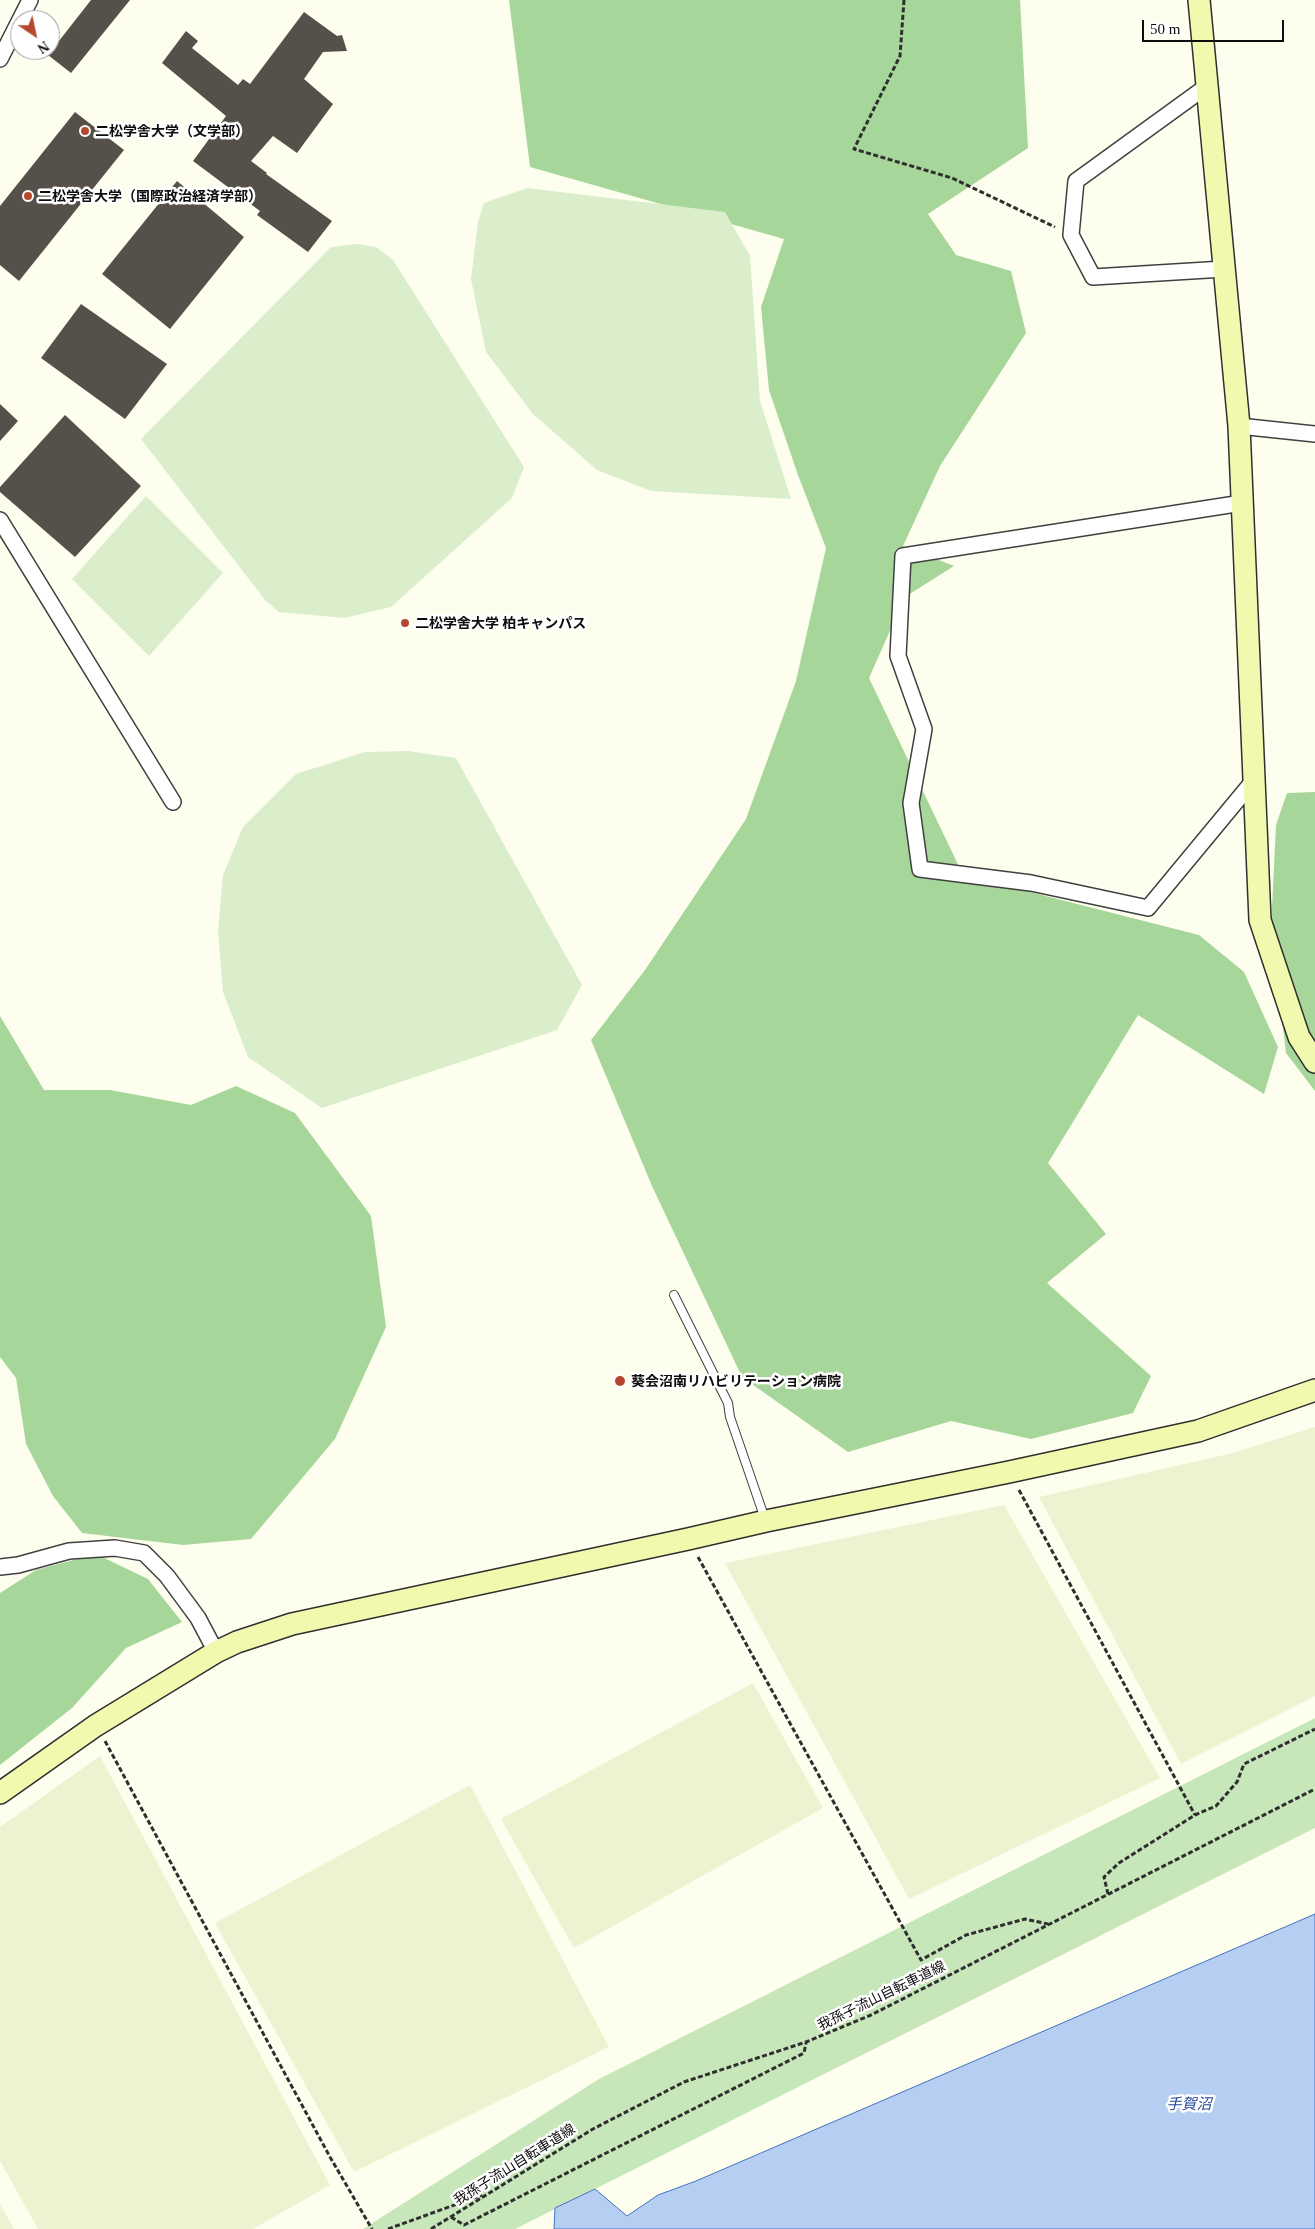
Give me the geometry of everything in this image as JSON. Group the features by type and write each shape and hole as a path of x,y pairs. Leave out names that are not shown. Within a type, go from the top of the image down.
{"street":[{"path":"0,59 30,0"},
{"path":"1199,0 1239,426 1260,920 1299,1037 1315,1062"},
{"path":"1207,86 1076,181 1071,235 1093,276 1224,269"},
{"path":"1239,426 1315,434"},
{"path":"1242,503 903,556 898,656 924,729 911,803 920,869 1030,883 1148,908 1254,780"},
{"path":"0,520 173,802"},
{"path":"0,1793 95,1726 216,1652 237,1642 292,1624 766,1521 1009,1472 1198,1431 1315,1390"},
{"path":"0,1567 18,1565 69,1550 115,1548 144,1553 167,1576 198,1618 216,1652"}],"lane":[{"path":"674,1295 728,1403 730,1417 766,1521"}],"path":[{"path":"904,0 900,56 854,148 952,178 1071,235"},
{"path":"1009,1472 1194,1815"},
{"path":"688,1539 921,1960 966,1935 1025,1919 1048,1924"},
{"path":"95,1726 108,1744 330,2157 372,2229"},
{"path":"1108,1894 1104,1877 1119,1863 1194,1815 1216,1806 1237,1782 1244,1764 1315,1729"},
{"name":"我孫子流山自転車道線","path":"431,2229 593,2129 684,2082 806,2042 871,2015 1315,1789"},
{"path":"451,2216 464,2225 804,2053 806,2042"},
{"path":"388,2229 490,2192"}],"green space":[{"path":"509,0 1020,0 1028,148 928,214 956,255 1011,271 1026,333 940,466 903,546 954,566 905,597 869,678 963,875 1199,935 1244,972 1278,1047 1264,1094 1138,1015 1048,1163 1106,1234 1047,1283 1151,1376 1133,1413 1031,1439 951,1421 848,1452 742,1377 652,1186 591,1040 645,970 746,819 796,681 826,548 798,475 769,390 761,307 784,239 530,167"},
{"path":"527,188 725,212 750,256 760,401 791,499 651,491 597,470 533,414 486,352 471,279 478,222 484,203"},
{"path":"357,244 376,247 393,260 524,467 512,498 391,607 344,618 279,612 265,600 141,439 331,247"},
{"path":"146,496 223,573 149,656 72,579"},
{"path":"408,751 456,758 582,985 557,1030 322,1108 248,1057 223,992 218,931 223,875 243,827 296,774 365,752"},
{"path":"1315,792 1315,1091 1286,1053 1271,929 1276,825 1287,793"},
{"path":"0,1016 44,1090 110,1090 191,1105 236,1086 295,1113 371,1216 386,1327 335,1439 251,1539 183,1545 82,1533 53,1496 26,1444 16,1378 0,1357"},
{"path":"1315,1427 1315,1696 1181,1764 1039,1497 1233,1453"},
{"path":"1004,1505 1160,1778 909,1899 725,1563"},
{"path":"96,1554 148,1579 182,1622 126,1648 72,1708 0,1765 0,1593 36,1570"},
{"path":"753,1683 823,1808 574,1948 501,1819"},
{"path":"1315,1718 1315,1828 515,2229 363,2229 599,2079"},
{"path":"100,1756 330,2185 253,2229 38,2229 0,2161 0,1827"},
{"path":"470,1785 609,2047 354,2172 215,1923"},
{"path":"0,2204 14,2229 0,2229"}],"water":[{"name":"手賀沼","path":"1315,1914 1315,2229 554,2229 555,2208 595,2189 627,2216 658,2195 696,2181"}],"building":[{"path":"91,0 130,0 71,73 54,60 60,60 60,40"},
{"path":"304,12 337,36 342,35 347,51 323,52 304,79 333,104 297,153 273,136 251,161 266,174 332,221 308,252 257,215 260,211 193,161 226,116 162,63 186,31 198,41 192,48 238,85 243,79 250,84"},
{"path":"75,112 124,150 19,281 0,265 0,206"},
{"path":"177,181 244,237 170,329 102,274"},
{"path":"81,304 167,364 125,419 41,358"},
{"path":"0,404 18,421 0,441"},
{"path":"65,415 141,486 75,557 0,492 0,487"}],"place":[{"name":"二松学舎大学（文学部）","path":"85,131"},
{"name":"二松学舎大学（国際政治経済学部）","path":"28,196"},
{"name":"二松学舍大学 柏キャンパス","path":"405,623"},
{"name":"葵会沼南リハビリテーション病院","path":"620,1381"}]}
